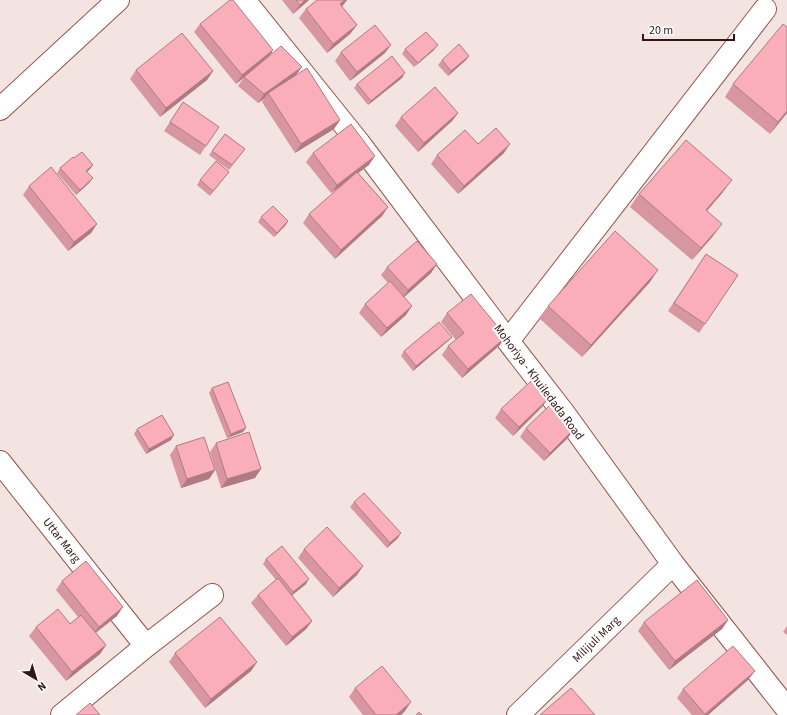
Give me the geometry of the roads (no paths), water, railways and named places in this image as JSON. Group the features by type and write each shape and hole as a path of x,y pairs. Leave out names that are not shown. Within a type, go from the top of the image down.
{"street":[{"path":"0,109 118,0"},
{"name":"Mohoriya - Khuiledada Road","path":"244,0 359,143 563,412 673,564 787,709"},
{"path":"508,341 765,8"},
{"name":"Uttar Marg","path":"0,462 146,646"},
{"name":"Milijuli Marg","path":"518,715 673,564"},
{"path":"62,715 146,646 212,595"}]}
